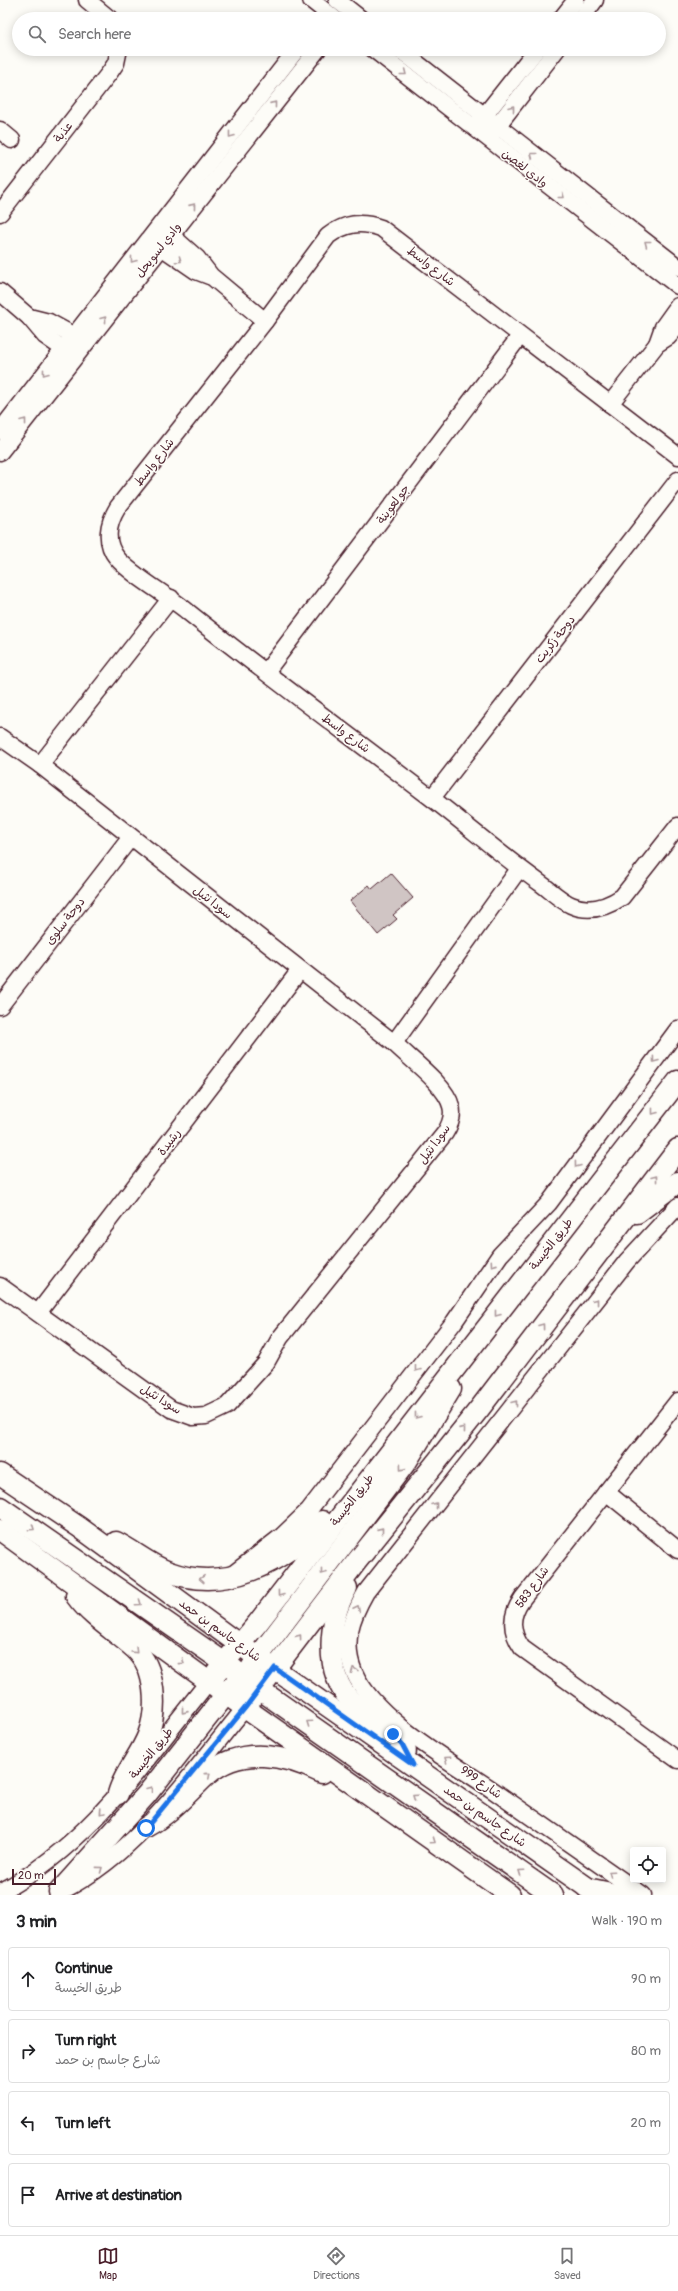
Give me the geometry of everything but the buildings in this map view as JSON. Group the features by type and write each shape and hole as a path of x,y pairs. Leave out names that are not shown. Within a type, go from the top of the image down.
{"main road":[{"name":"طريق الخيسة","path":"245,1708 240,1645 678,1081"},
{"path":"243,1676 256,1676 275,1668 356,1561 480,1408 614,1230 678,1149"},
{"path":"614,1230 678,1182"},
{"path":"57,1894 147,1794 225,1693 243,1676 408,1461 446,1398 478,1338"},
{"name":"شارع جاسم بن حمد","path":"0,1474 79,1527 240,1645 275,1668 592,1892"},
{"path":"79,1527 124,1546 168,1571 183,1576 208,1579 232,1576 254,1569 284,1555 307,1538 337,1506 355,1496"},
{"path":"0,1507 243,1676 553,1895"},
{"path":"0,1530 245,1708 510,1895"},
{"path":"356,1561 354,1576 339,1602 333,1619 331,1645 336,1674 345,1694 352,1703 393,1734 402,1744 413,1765"},
{"path":"60,1573 89,1610 139,1654 152,1685 152,1724 148,1737 124,1778 118,1794"},
{"name":"طريق الخيسة","path":"209,1681 243,1676"},
{"path":"146,1828 167,1814 208,1774 221,1766 246,1756 259,1755 288,1759 356,1786"},
{"path":"592,1892 620,1895"}],"street":[{"path":"87,0 102,12"},
{"path":"311,0 338,12"},
{"path":"567,12 576,0"},
{"path":"586,12 595,0"},
{"name":"عذبة","path":"0,213 110,72 116,63 118,56"},
{"name":"وادي لسويحل","path":"0,452 69,353 160,236 292,56"},
{"name":"وادي لسويحل","path":"160,236 312,56"},
{"name":"وادي لغصن","path":"383,56 479,122"},
{"name":"وادي لغصن","path":"407,56 479,122 678,286"},
{"path":"479,122 531,56"},
{"path":"492,133 552,56"},
{"name":"وادي لغصن","path":"492,133 678,267"},
{"name":"شارع واسط","path":"678,456 381,228 360,223 338,228 328,236 265,321 112,517 108,538 111,549 117,558 432,798 519,869 570,904 583,908 598,908 611,904 622,897 678,826"},
{"path":"160,236 196,271 211,276 265,321"},
{"path":"0,292 29,317 45,336 69,353"},
{"path":"610,404 657,344 663,327 678,306"},
{"path":"29,317 49,322 80,339"},
{"path":"657,344 668,337 678,326"},
{"name":"جو لعوينة","path":"266,672 520,336"},
{"name":"وادي لسويحل","path":"0,431 69,353"},
{"name":"دوحة زكريت","path":"432,798 678,480"},
{"path":"40,765 171,598"},
{"name":"سودا نثيل","path":"0,737 40,765 394,1043 447,1096 452,1112 450,1126 280,1338 266,1363 227,1406 217,1412 193,1417 171,1409 0,1286"},
{"name":"دوحة سلوى","path":"0,1006 130,837"},
{"path":"394,1043 519,869"},
{"name":"رشيدة","path":"38,1313 300,970"},
{"path":"232,1576 282,1536 309,1510 454,1322 500,1255 549,1203 678,1029"},
{"name":"شارع 999","path":"643,1895 425,1744 382,1710 360,1685 354,1671 348,1646 354,1613 366,1592 627,1261 647,1237 678,1206"},
{"name":"شارع 583","path":"675,1753 526,1651 516,1639 513,1628 516,1608 522,1599 678,1401"},
{"path":"606,1492 678,1550"},
{"name":"طريق الخيسة","path":"0,1892 43,1864 70,1843 118,1794 209,1681"},
{"name":"طريق الخيسة","path":"57,1894 90,1876 105,1865 146,1828 245,1708"}],"route":[{"path":"146,1828 245,1708 275,1668 413,1765 402,1744 393,1734"}]}
